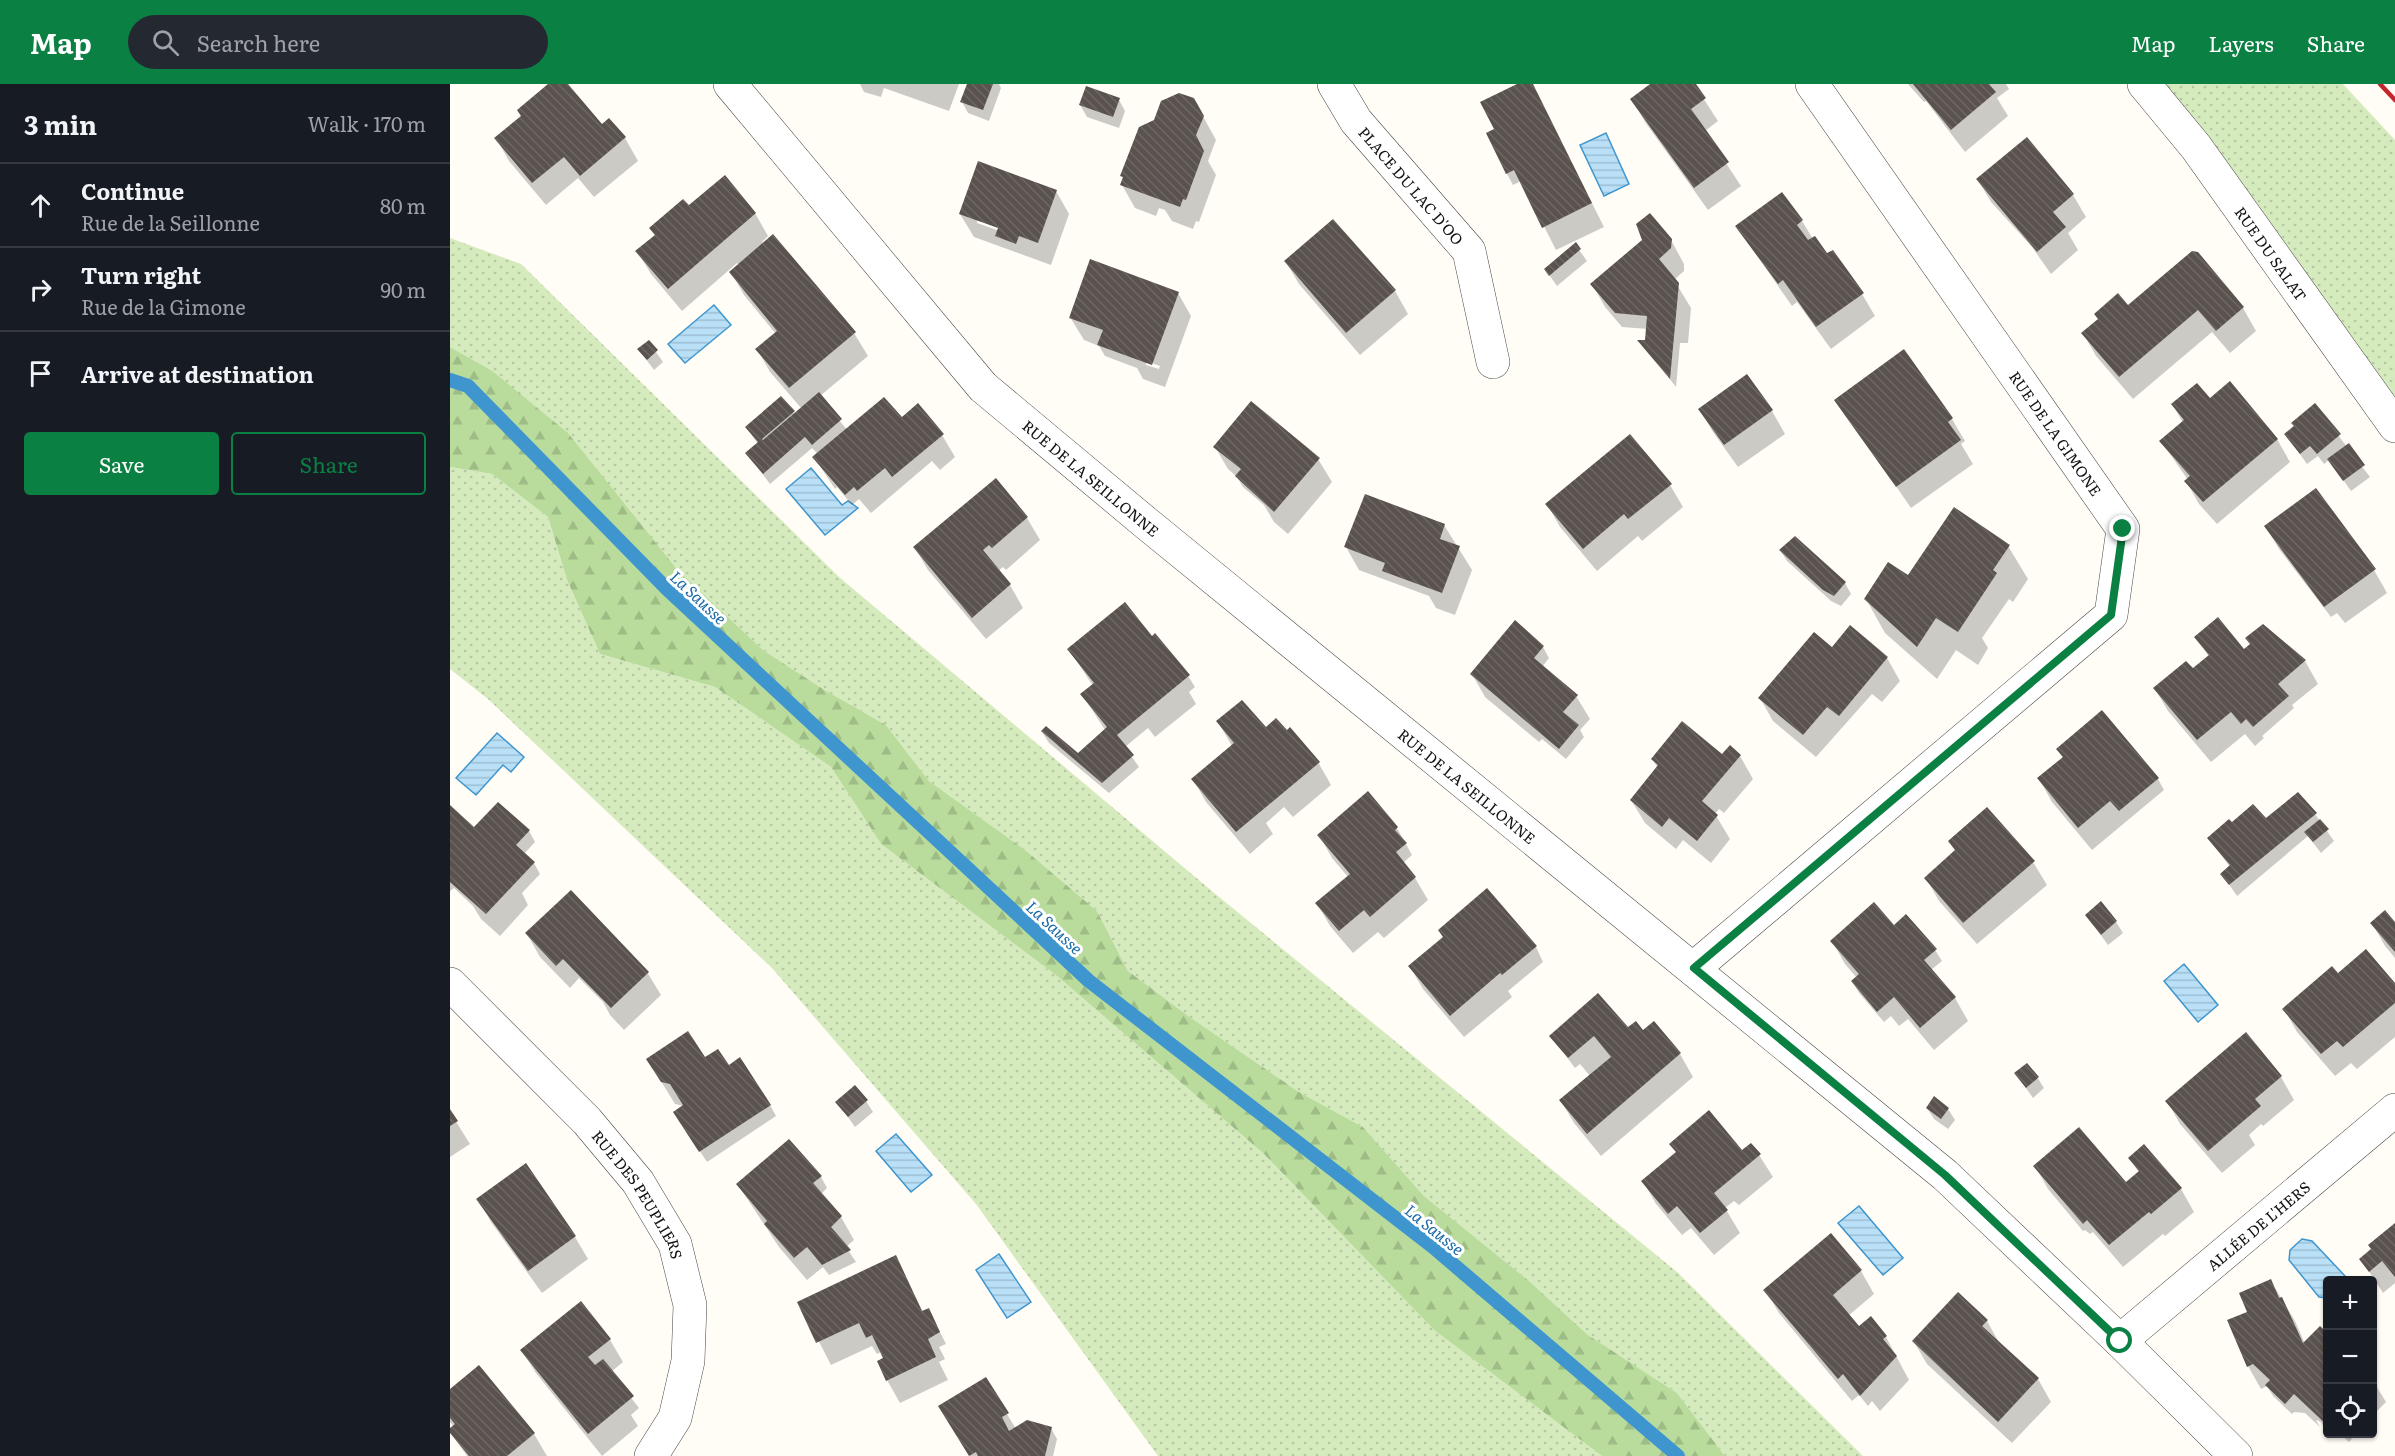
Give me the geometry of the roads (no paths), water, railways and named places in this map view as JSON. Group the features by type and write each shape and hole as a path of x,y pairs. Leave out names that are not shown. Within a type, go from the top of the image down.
{"street":[{"name":"RUE DE LA SEILLONNE","path":"730,84 983,387 1146,523 1945,1175 2120,1341 2236,1456"},
{"name":"PLACE DU LAC D'OO","path":"1334,84 1356,121 1469,251 1493,362"},
{"name":"RUE DE LA GIMONE","path":"1694,968 2111,615 2123,529 1812,84"},
{"name":"RUE DU SALAT","path":"2144,84 2196,147 2395,426"},
{"name":"RUE DES PEUPLIERS","path":"450,984 587,1121 638,1182 675,1244 690,1305 688,1361 675,1418 651,1456"},
{"name":"ALLÉE DE L'HERS","path":"2120,1341 2395,1110"}],"water":[{"path":"1606,133 1629,184 1604,196 1580,145"},
{"path":"714,305 731,325 685,363 668,344"},
{"path":"811,468 842,505 848,501 858,508 825,535 786,489"},
{"path":"497,733 524,757 511,772 503,765 476,795 456,778"},
{"path":"2184,964 2218,1005 2198,1022 2164,981"},
{"path":"896,1134 932,1175 911,1192 876,1151"},
{"path":"1859,1206 1903,1258 1883,1275 1838,1223"},
{"path":"2302,1239 2312,1241 2345,1276 2323,1276 2323,1298 2319,1297 2289,1260 2290,1250"},
{"path":"999,1254 1031,1302 1007,1318 976,1270"}],"waterway":[{"name":"La Sausse","path":"450,380 468,386 667,589 1089,981 1433,1247 1678,1456"}],"railway":[{"path":"2380,84 2395,100"}]}
